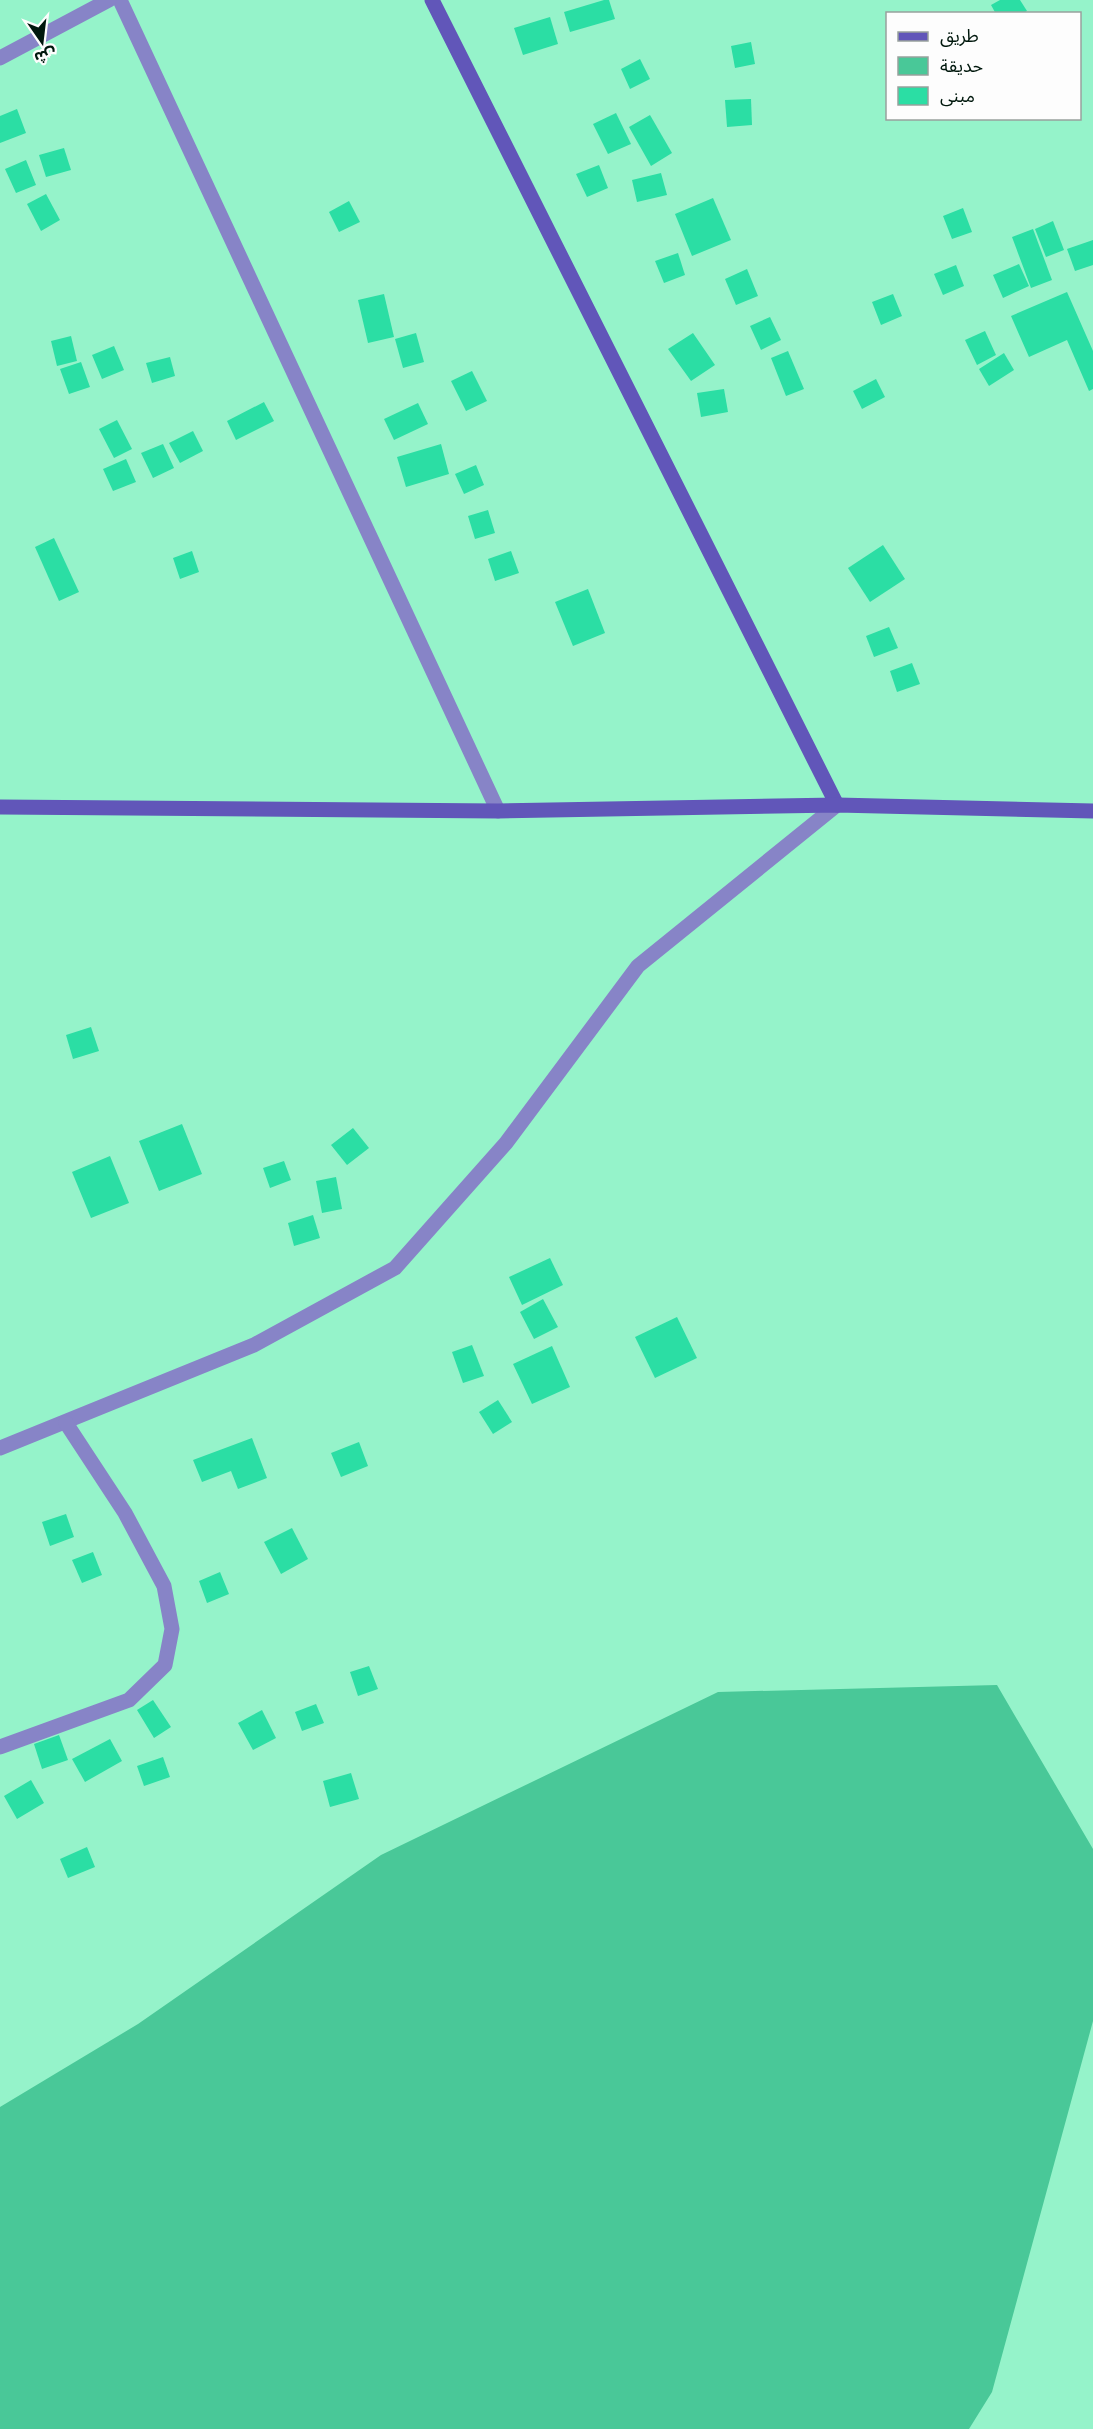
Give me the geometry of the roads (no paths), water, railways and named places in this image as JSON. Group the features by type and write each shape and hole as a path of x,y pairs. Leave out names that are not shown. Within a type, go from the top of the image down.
{"main road":[{"path":"432,0 837,805"},
{"path":"0,807 498,811 837,805 1093,811"}],"street":[{"path":"0,58 109,0"},
{"path":"120,0 498,811"},
{"path":"0,1448 254,1345 395,1268 506,1143 638,966 837,805"},
{"path":"0,1747 129,1700 165,1665 172,1629 164,1586 125,1513 66,1423"}]}
